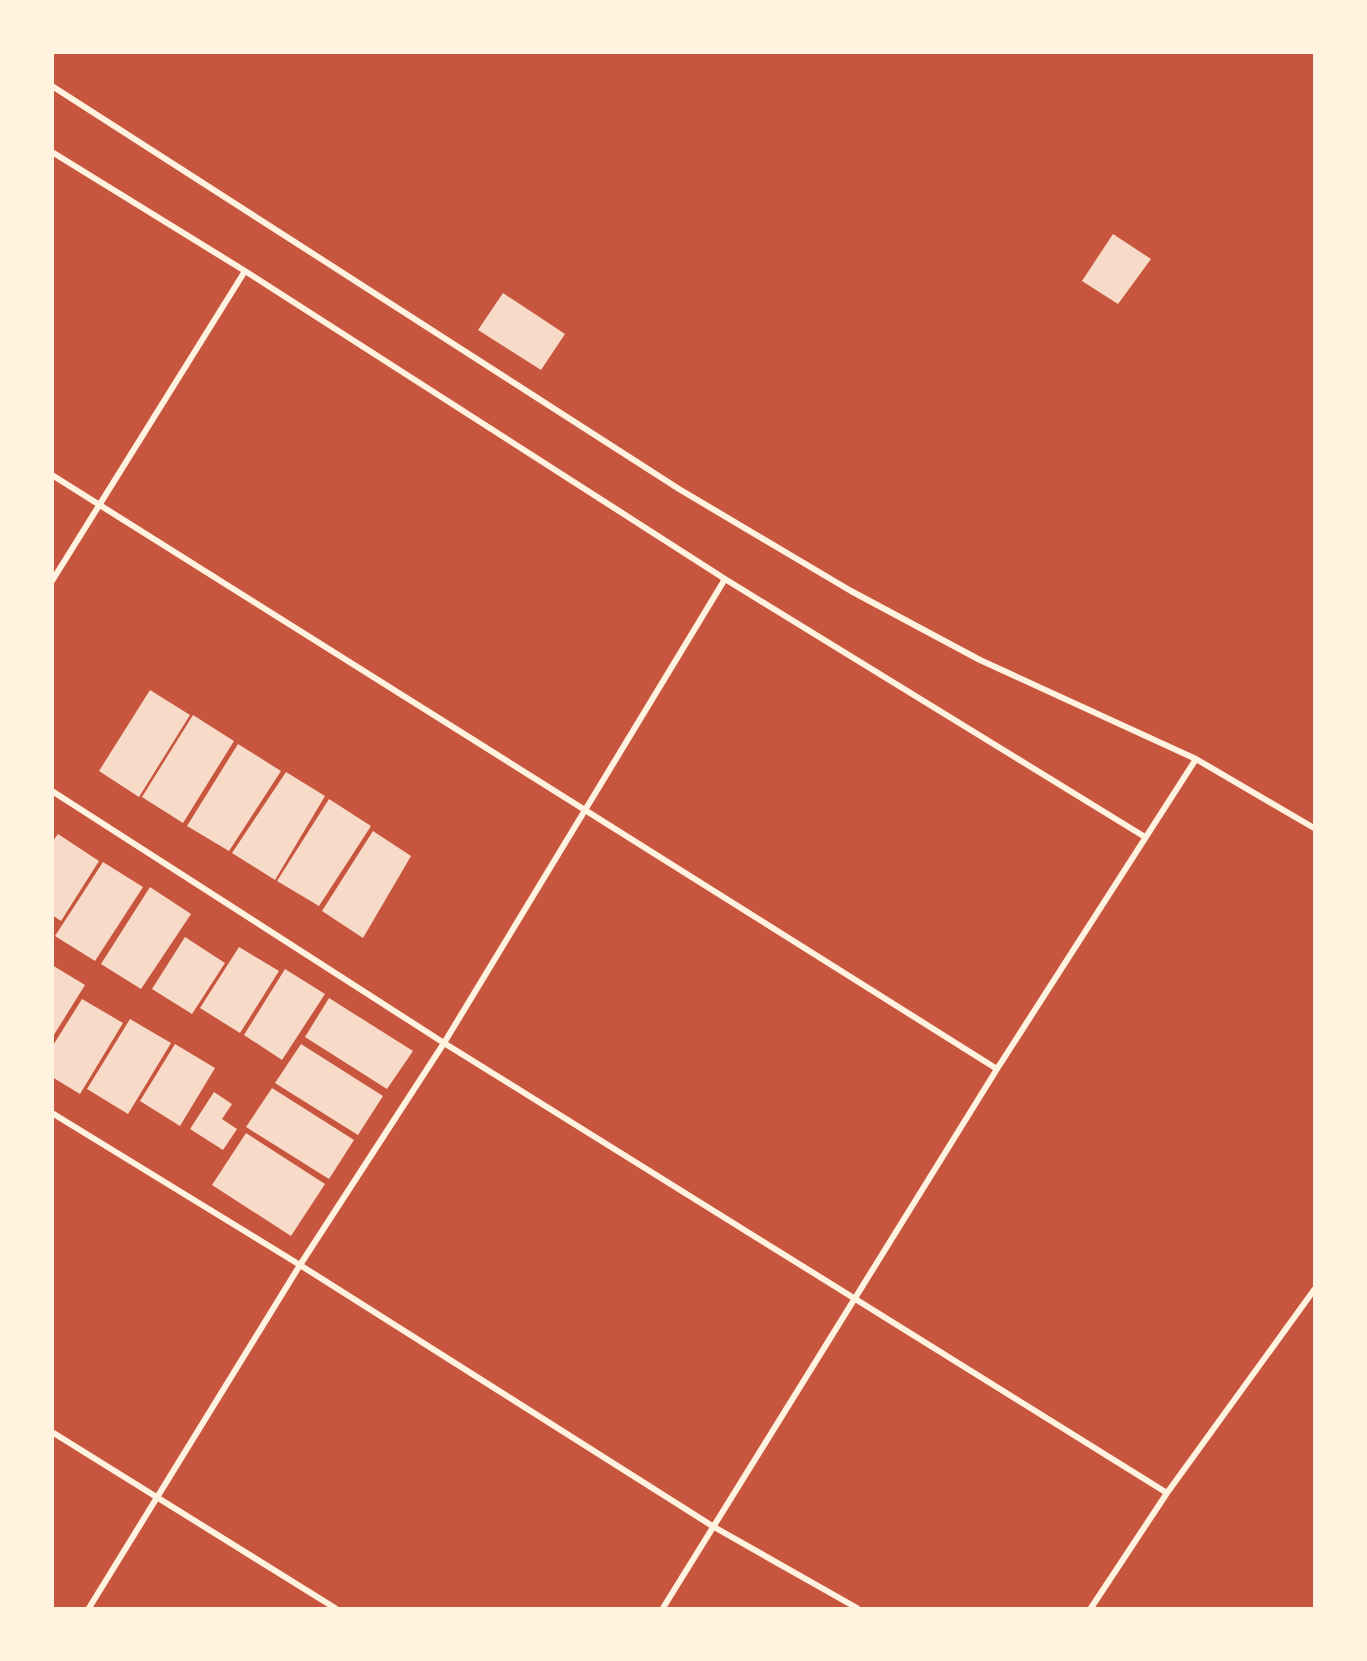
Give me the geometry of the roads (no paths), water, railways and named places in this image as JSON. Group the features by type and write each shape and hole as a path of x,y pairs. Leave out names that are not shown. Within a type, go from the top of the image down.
{"street":[{"path":"52,86 680,489 851,591 980,660 1196,759 1314,828"},
{"path":"52,152 245,272 725,579 1145,837"},
{"path":"52,580 245,272"},
{"path":"52,475 586,808 997,1069"},
{"path":"89,1608 300,1265 444,1043 725,579"},
{"path":"663,1608 853,1298 1196,759"},
{"path":"52,791 444,1043 1167,1493"},
{"path":"52,1113 300,1265 714,1527 857,1608"},
{"path":"1091,1608 1167,1493 1314,1290"},
{"path":"52,1432 335,1608"}]}
